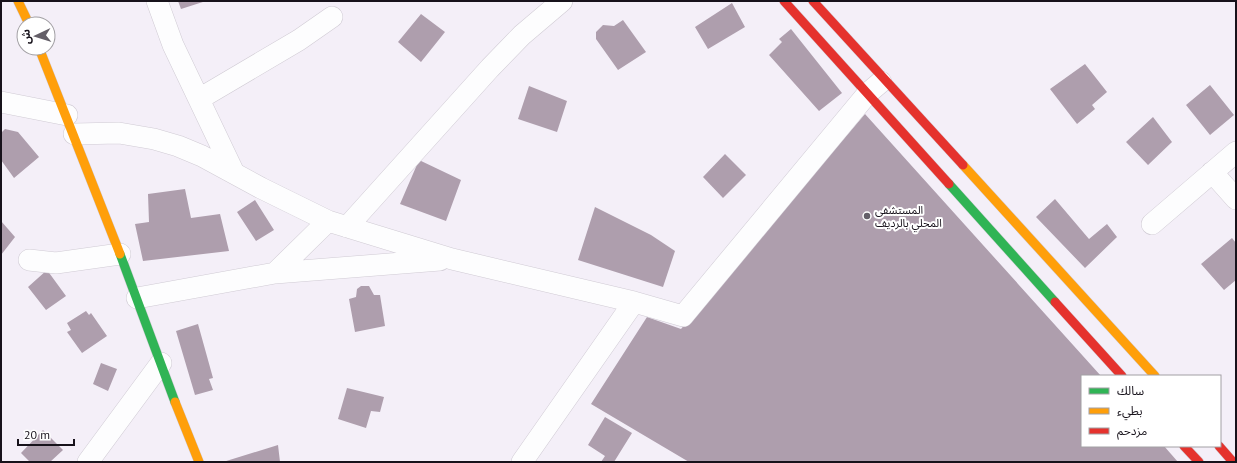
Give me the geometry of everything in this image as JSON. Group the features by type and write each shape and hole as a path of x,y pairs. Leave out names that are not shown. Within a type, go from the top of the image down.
{"main road":[{"path":"18,1 25,16"},
{"path":"784,1 1121,375"},
{"path":"813,1 1154,375"},
{"path":"42,56 137,298 181,420 199,462"},
{"path":"1185,447 1199,462"},
{"path":"1220,447 1233,462"}],"street":[{"path":"157,1 173,44 234,173"},
{"path":"275,273 337,224 522,35 562,1"},
{"path":"199,99 299,40 332,17"},
{"path":"1,102 70,125 154,139 178,146 202,156 337,224 452,259 634,302 682,316 868,93 884,79"},
{"path":"1152,224 1236,152"},
{"path":"1212,172 1236,199"},
{"path":"29,260 56,263 120,254"},
{"path":"137,298 275,273 452,259"},
{"path":"522,462 634,302"},
{"path":"88,462 161,363"}],"building":[{"path":"178,1 206,1 181,9"},
{"path":"732,3 745,27 708,49 695,27"},
{"path":"421,14 445,32 421,62 398,42"},
{"path":"623,20 646,52 618,70 596,39 596,32 603,25 614,26"},
{"path":"791,29 842,93 819,111 769,55 782,42 779,39"},
{"path":"1085,64 1107,92 1092,105 1095,109 1077,124 1050,89"},
{"path":"1210,85 1234,115 1210,135 1186,105"},
{"path":"529,86 567,101 557,132 518,119"},
{"name":"المستشفى المحلي بالرديف","path":"865,114 1100,375 1081,375 1081,447 1165,447 1178,462 689,462 591,404 647,317 681,329"},
{"path":"1153,117 1172,142 1148,165 1126,142"},
{"path":"5,129 18,132 39,157 14,178 1,160 1,133"},
{"path":"725,154 746,175 723,198 703,177"},
{"path":"419,160 461,180 446,221 400,204"},
{"path":"185,189 191,218 220,214 229,251 143,261 135,224 149,222 148,194"},
{"path":"1055,199 1089,239 1107,224 1117,237 1085,268 1036,217"},
{"path":"255,200 274,230 256,241 237,212"},
{"path":"595,207 651,235 675,251 663,287 578,260"},
{"path":"1,221 15,237 1,255"},
{"path":"1232,238 1236,243 1236,280 1224,290 1201,264"},
{"path":"47,270 66,296 46,310 28,287"},
{"path":"361,286 369,286 374,295 380,295 385,326 355,332 349,299 356,297 357,289"},
{"path":"86,311 89,315 91,313 107,336 82,353 67,332 71,330 67,323"},
{"path":"198,324 213,378 209,379 213,390 195,395 176,331"},
{"path":"101,363 117,369 108,391 93,384"},
{"path":"347,388 384,397 380,412 371,411 366,428 338,419"},
{"path":"605,417 632,433 614,462 601,462 605,456 588,445"},
{"path":"43,430 63,450 50,462 30,462 21,453"},
{"path":"278,445 280,462 223,462"}],"traffic: fast":[{"path":"949,184 1055,302"},
{"path":"120,254 175,402"}],"traffic: slow":[{"path":"18,1 25,16"},
{"path":"42,56 120,254"},
{"path":"963,165 1154,375"},
{"path":"175,402 199,462"}],"traffic: jam":[{"path":"784,1 949,184"},
{"path":"813,1 963,165"},
{"path":"1055,302 1121,375"},
{"path":"1185,447 1199,462"},
{"path":"1220,447 1233,462"}],"place":[{"name":"المستشفى المحلي بالرديف","path":"867,216"}]}
